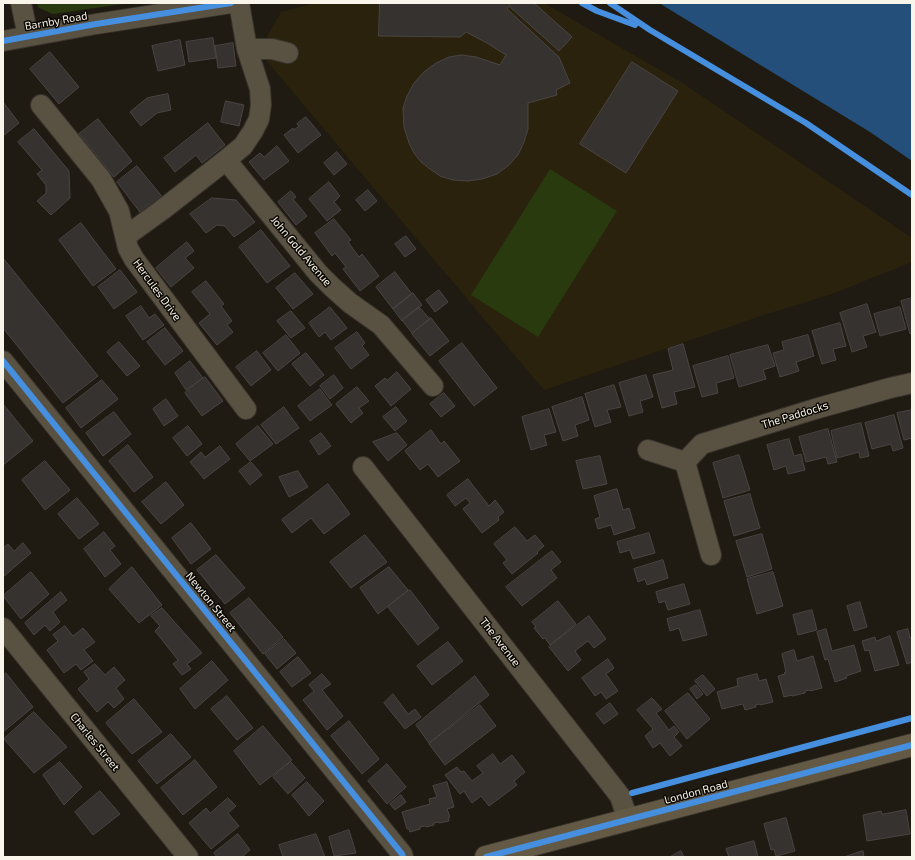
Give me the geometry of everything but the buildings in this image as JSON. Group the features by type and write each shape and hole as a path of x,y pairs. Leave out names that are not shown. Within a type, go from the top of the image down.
{"main road":[{"name":"London Road","path":"486,857 530,852 628,820 912,745"}],"street":[{"path":"21,3 28,36"},
{"name":"Barnby Road","path":"3,41 96,24 231,3"},
{"path":"126,236 168,206 243,146 259,119 261,105 260,89 248,50 239,3"},
{"path":"248,50 272,49 288,53"},
{"name":"Hercules Drive","path":"40,105 101,179 119,211 128,248 134,259 246,409"},
{"name":"John Gold Avenue","path":"226,160 318,273 344,298 381,326 433,386"},
{"name":"Newton Street","path":"3,361 403,857"},
{"name":"The Paddocks","path":"686,462 702,444 815,409 912,383"},
{"path":"648,450 686,462 711,555"},
{"name":"The Avenue","path":"363,468 620,796 628,820"},
{"name":"Charles Street","path":"3,628 188,857"}],"shaded area":[{"path":"315,3 544,3 684,84 912,238 912,262 832,294 767,314 544,390 265,59 265,40 281,12"}],"green space":[{"path":"37,3 130,3 53,14 39,8"},
{"path":"550,169 617,211 538,337 471,295"}],"water":[{"path":"659,3 912,3 912,161 870,132"}],"cycle path":[{"path":"3,41 96,24 231,3"},
{"path":"582,3 597,11 635,25"},
{"path":"610,3 650,30 806,123 912,195"},
{"path":"3,361 403,857"},
{"path":"632,793 912,718"},
{"path":"486,857 912,745"}]}
